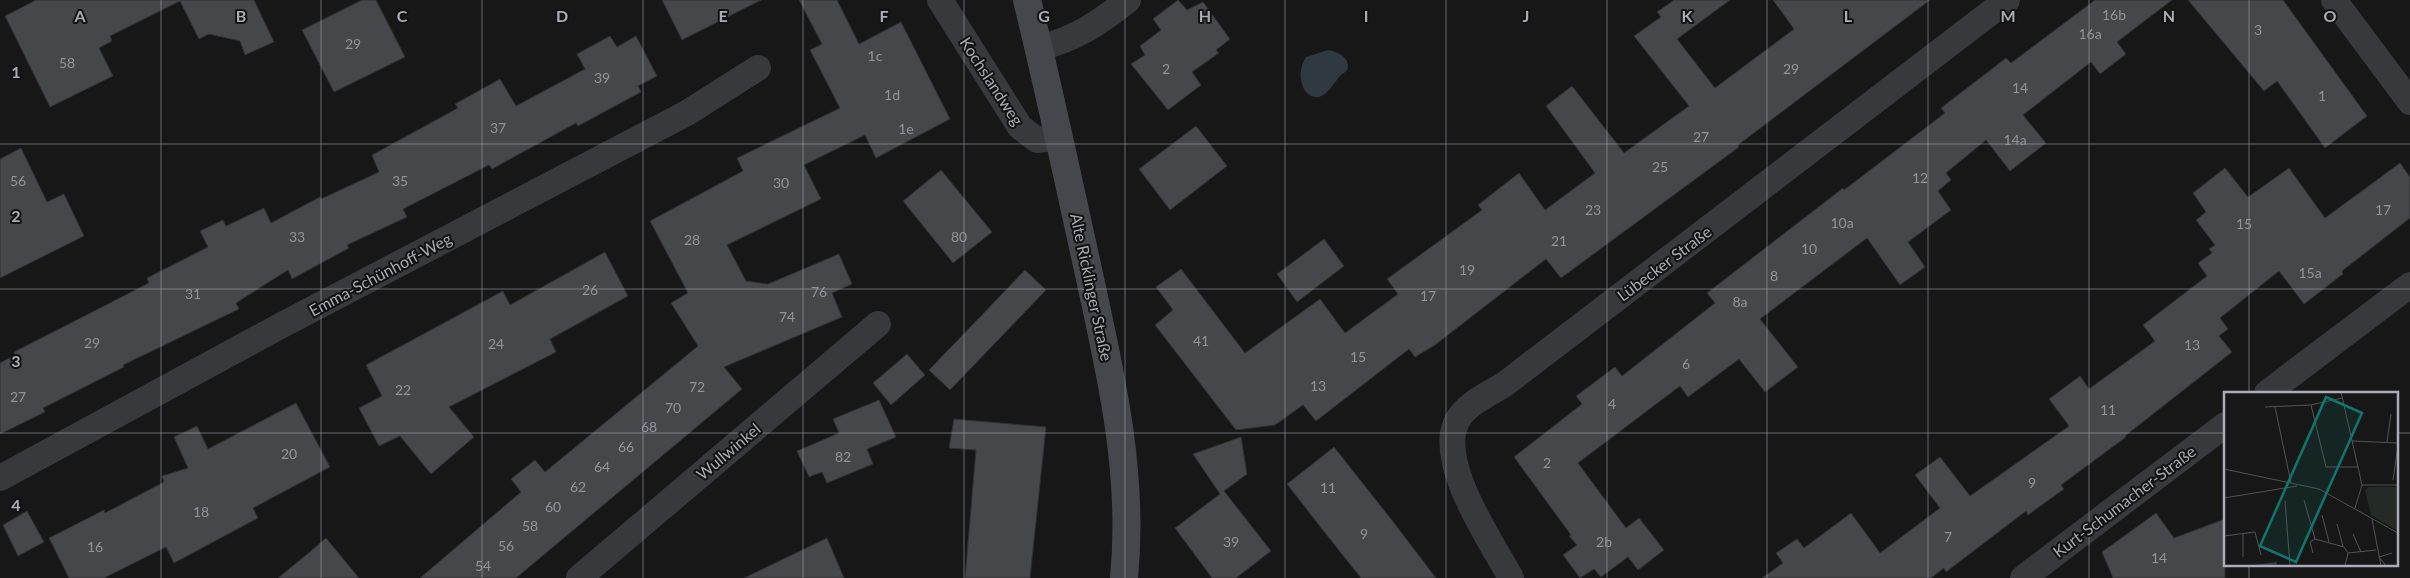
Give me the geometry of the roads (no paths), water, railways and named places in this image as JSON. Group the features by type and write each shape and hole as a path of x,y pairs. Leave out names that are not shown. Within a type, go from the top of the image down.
{"main road":[{"name":"Alte Ricklinger Straße","path":"1027,0 1110,369 1125,458 1127,548 1124,578"}],"street":[{"name":"Kochslandweg","path":"940,0 1020,127 1037,140 1059,137"},
{"path":"1039,48 1061,42 1092,28 1128,0"},
{"name":"Lübecker Straße","path":"1511,578 1459,481 1452,458 1454,431 1457,421 1467,409 1505,384 2008,0"},
{"path":"2334,0 2410,102"},
{"name":"Emma-Schünhoff-Weg","path":"0,478 282,325 687,113 758,68"},
{"path":"2268,392 2410,286"},
{"name":"Wullwinkel","path":"579,578 878,324"},
{"name":"Kurt-Schumacher-Straße","path":"2023,578 2224,426"}]}
